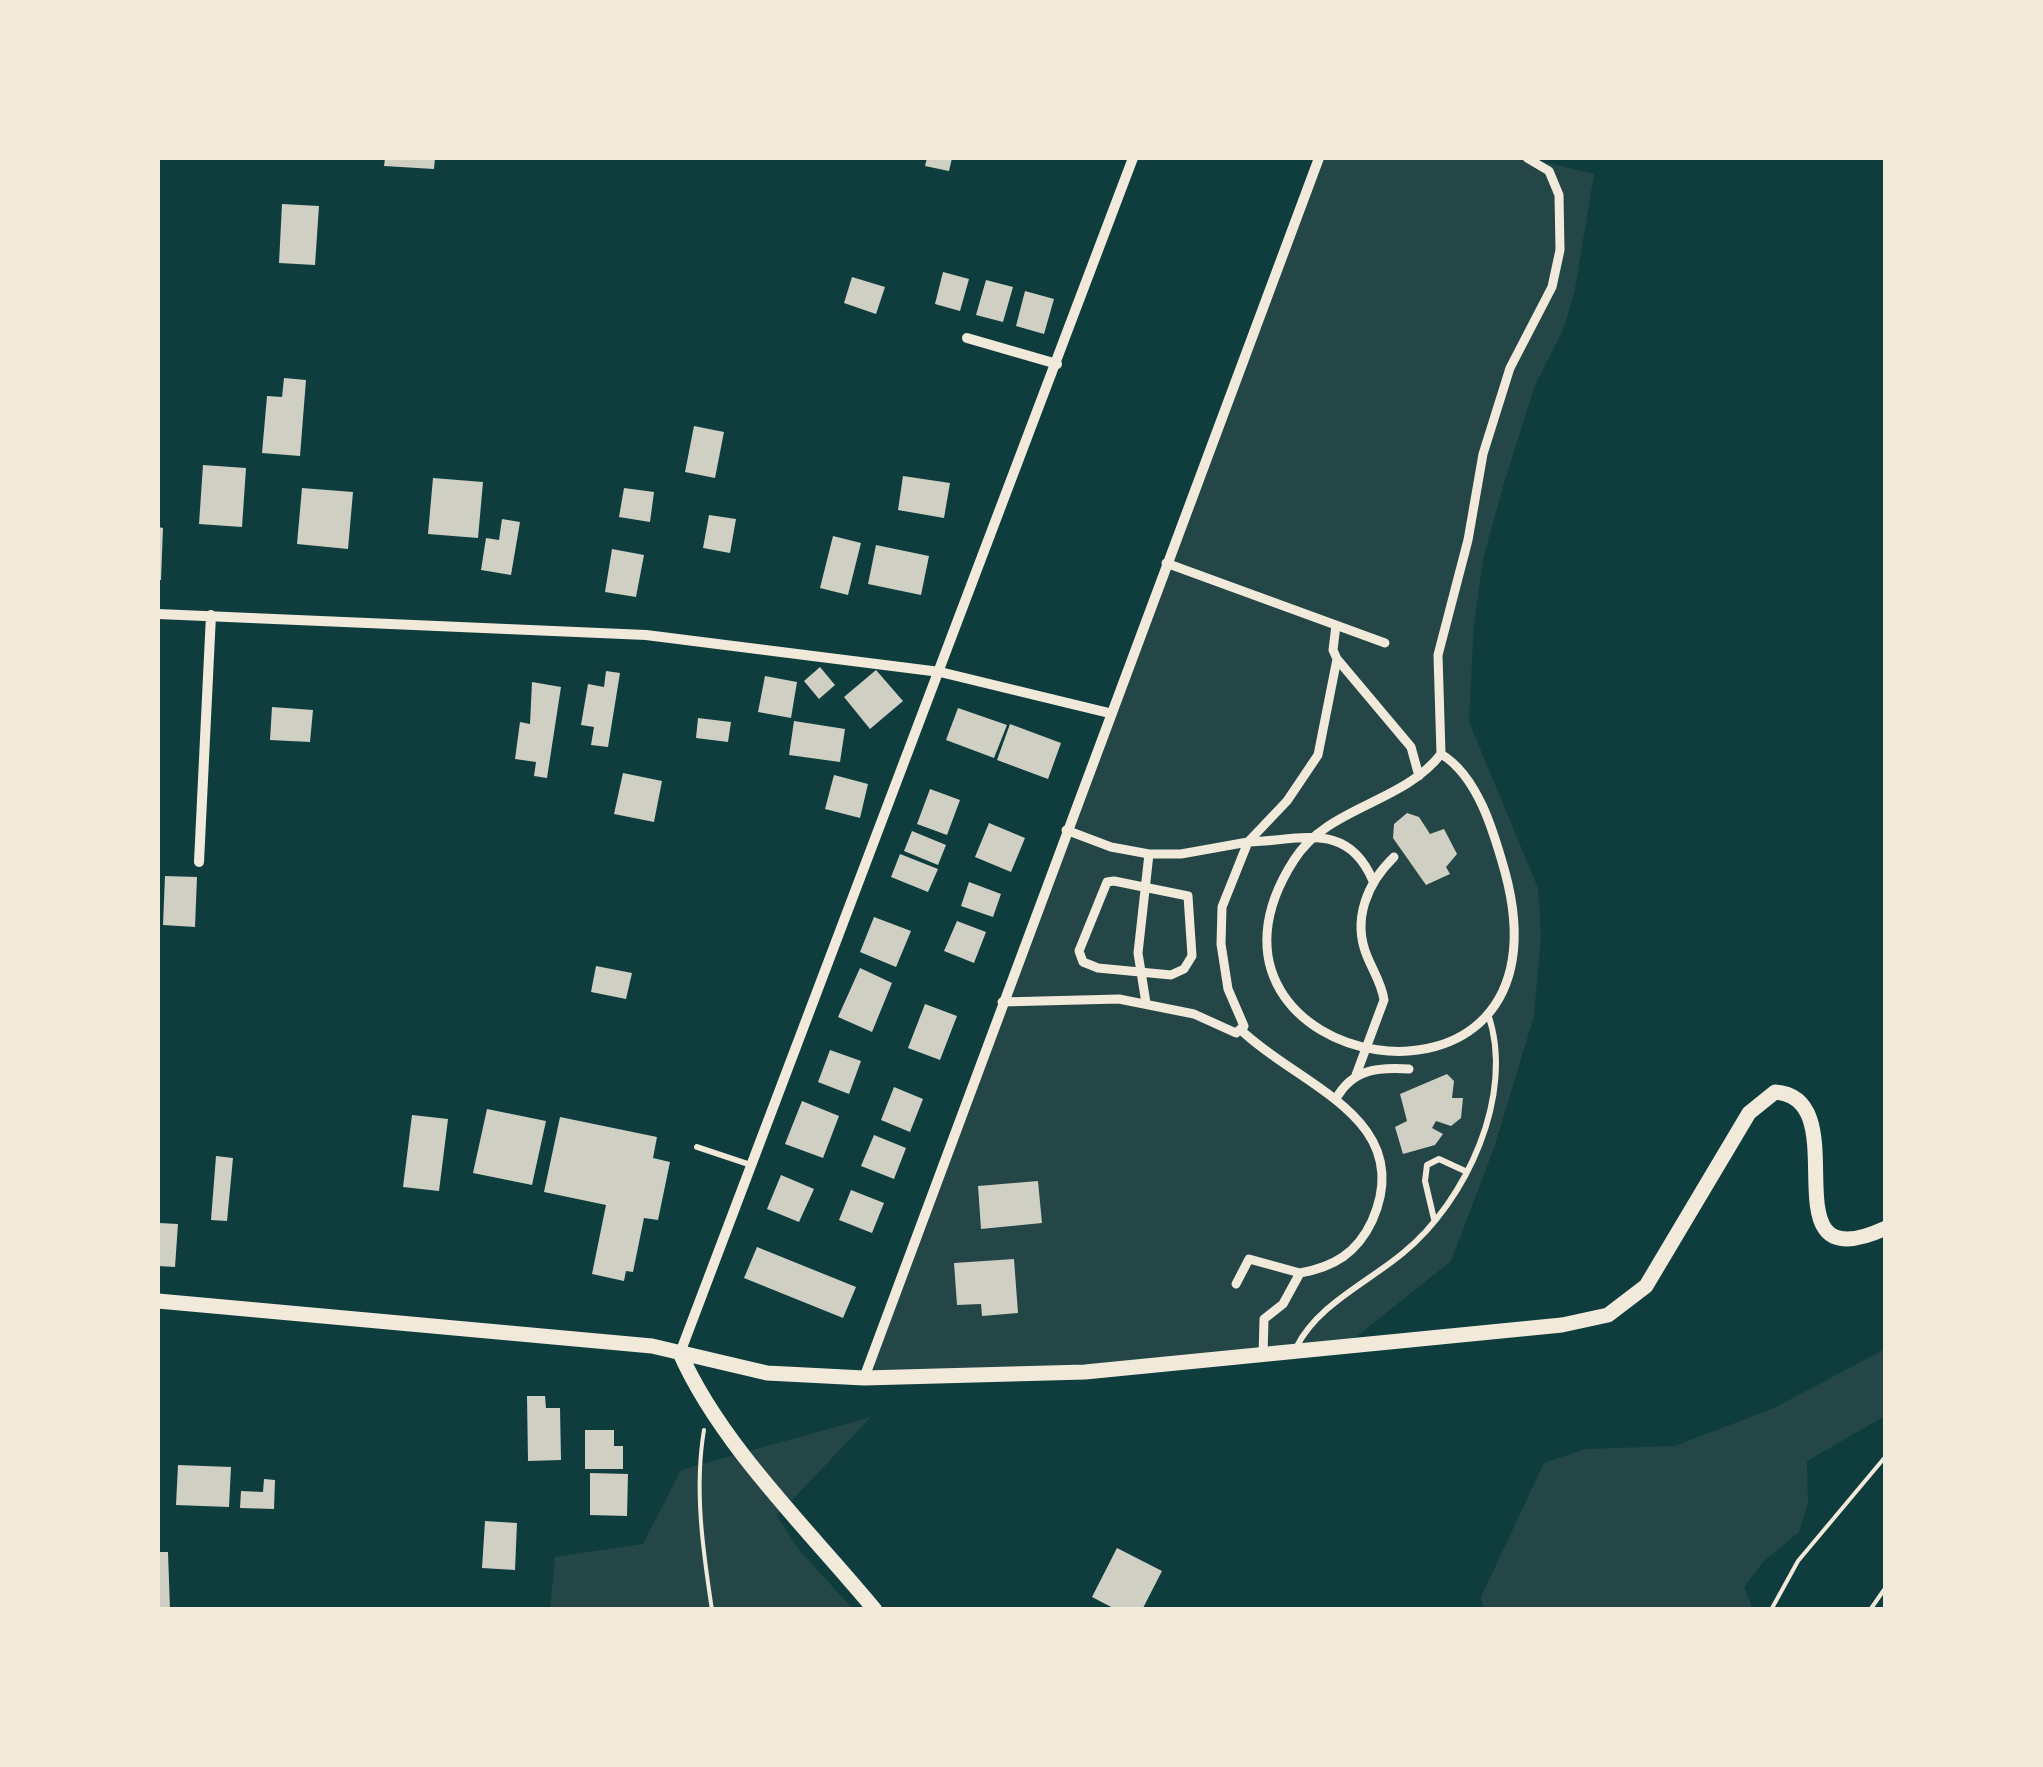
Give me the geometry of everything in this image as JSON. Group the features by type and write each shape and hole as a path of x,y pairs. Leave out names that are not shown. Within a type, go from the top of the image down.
{"street":[{"path":"875,1610 708,1406 680,1353 1134,158"},
{"path":"864,1378 1319,158"},
{"path":"1441,754 1452,761 1484,811 1512,902 1508,977 1488,1013 1458,1037 1393,1055 1364,1050 1322,1032 1292,1006 1278,984 1268,929 1274,896 1295,858 1311,839 1339,818 1396,792 1441,754 1438,655 1468,540 1483,454 1510,368 1552,287 1560,250 1560,195 1549,170 1527,158"},
{"path":"967,338 1056,364"},
{"path":"1166,563 1385,643"},
{"path":"158,614 646,635 940,672 1109,713"},
{"path":"199,862 211,615"},
{"path":"1336,625 1333,650 1337,659 1411,748 1419,776"},
{"path":"1241,1030 1242,1018 1224,972 1222,906 1230,877 1248,842 1286,801 1318,755 1336,685 1337,659"},
{"path":"1066,829 1111,847 1149,854 1311,839 1352,846 1363,856 1373,882"},
{"path":"1146,1003 1139,970 1143,886 1149,854"},
{"path":"1336,1099 1356,1075 1380,1021 1384,1000 1361,938 1363,906 1373,882 1394,856"},
{"path":"1108,882 1188,896 1192,956 1184,970 1171,975 1139,970 1090,966 1079,951 1108,882"},
{"path":"1002,1002 1065,998 1146,1003 1194,1014 1227,1031 1241,1030 1336,1099 1373,1139 1380,1160 1379,1198 1356,1248 1342,1260 1300,1272 1249,1259 1236,1284"},
{"path":"1356,1075 1373,1068 1409,1069"},
{"path":"158,1301 632,1344 767,1374 864,1378 1085,1372 1562,1325 1608,1315 1646,1286 1749,1112 1775,1092 1793,1093 1806,1103 1813,1119 1819,1218 1832,1234 1849,1239 1886,1228"},
{"path":"1263,1356 1264,1319 1282,1304 1300,1272"}],"lane":[{"path":"1293,1354 1321,1315 1407,1250 1434,1221 1465,1171 1482,1136 1492,1100 1496,1036 1488,1013"},
{"path":"696,1147 751,1164"},
{"path":"1434,1221 1425,1181 1427,1165 1439,1159 1465,1171"}],"path":[{"path":"708,1406 700,1457 704,1553 712,1610"},
{"path":"1771,1610 1798,1561 1886,1456"},
{"path":"1870,1610 1886,1587"}],"shaded area":[{"path":"1319,158 1527,158 1594,174 1574,294 1563,330 1535,385 1504,483 1484,555 1474,622 1469,722 1538,888 1541,935 1534,1016 1494,1148 1451,1261 1341,1349 864,1378"},
{"path":"1885,1349 1885,1416 1807,1461 1808,1502 1799,1532 1764,1561 1744,1587 1753,1609 1484,1609 1481,1597 1544,1463 1585,1449 1675,1446 1774,1408"},
{"path":"871,1417 777,1516 799,1550 853,1609 550,1610 555,1557 643,1544 681,1470"}],"building":[{"path":"385,158 435,158 434,169 384,166"},
{"path":"927,158 952,158 949,171 925,166"},
{"path":"282,204 319,206 315,265 279,263"},
{"path":"943,272 969,279 960,311 935,304"},
{"path":"852,277 885,287 876,314 844,303"},
{"path":"986,280 1013,287 1003,322 976,315"},
{"path":"1025,291 1054,299 1044,334 1016,326"},
{"path":"284,378 306,380 300,456 262,453 267,396 282,397"},
{"path":"694,426 724,432 715,478 685,472"},
{"path":"203,465 246,468 242,527 199,524"},
{"path":"903,476 950,483 944,518 898,510"},
{"path":"433,478 483,482 478,538 428,534"},
{"path":"302,488 353,492 348,549 297,544"},
{"path":"624,488 654,492 650,522 619,517"},
{"path":"709,515 736,519 730,553 703,548"},
{"path":"502,519 520,522 511,575 481,570 486,538 499,540"},
{"path":"158,527 163,528 161,580 158,580"},
{"path":"833,536 861,543 848,595 820,588"},
{"path":"876,545 929,556 921,595 868,584"},
{"path":"612,549 644,555 636,597 605,592"},
{"path":"820,667 835,685 819,699 804,681"},
{"path":"876,670 903,701 870,729 844,697"},
{"path":"606,671 620,673 608,747 591,745 594,727 581,725 588,684 604,687"},
{"path":"765,676 797,682 791,718 758,712"},
{"path":"532,682 561,687 547,778 534,776 536,762 515,759 520,722 530,724"},
{"path":"272,707 313,710 310,742 270,740"},
{"path":"958,708 1007,725 994,758 946,740"},
{"path":"698,718 731,722 728,742 696,738"},
{"path":"794,721 845,729 840,762 789,755"},
{"path":"1010,724 1061,743 1048,779 997,760"},
{"path":"623,773 662,781 654,822 614,814"},
{"path":"834,775 868,784 860,818 825,809"},
{"path":"930,789 960,800 947,835 917,824"},
{"path":"1407,813 1419,817 1430,834 1444,829 1457,854 1446,867 1450,874 1426,885 1393,838 1394,824"},
{"path":"989,823 1025,838 1011,872 975,857"},
{"path":"912,831 946,845 938,865 904,851"},
{"path":"900,854 938,869 928,892 891,877"},
{"path":"165,876 197,877 195,927 163,925"},
{"path":"969,882 1001,894 993,917 961,906"},
{"path":"874,917 911,931 896,967 860,952"},
{"path":"957,921 986,932 974,963 944,951"},
{"path":"596,966 632,973 626,999 591,992"},
{"path":"860,968 892,983 872,1032 838,1017"},
{"path":"925,1004 957,1016 940,1060 908,1048"},
{"path":"830,1050 861,1061 849,1094 818,1082"},
{"path":"1447,1074 1454,1081 1452,1098 1463,1098 1461,1118 1451,1126 1436,1121 1432,1128 1443,1134 1435,1145 1403,1154 1395,1127 1407,1121 1400,1094"},
{"path":"894,1087 923,1099 910,1132 881,1120"},
{"path":"802,1101 839,1116 823,1158 785,1144"},
{"path":"487,1109 546,1121 532,1185 473,1173"},
{"path":"412,1115 448,1119 439,1191 403,1187"},
{"path":"560,1117 657,1137 653,1158 670,1162 658,1220 644,1218 633,1272 626,1271 624,1281 592,1274 606,1205 544,1192"},
{"path":"874,1135 906,1148 894,1179 861,1166"},
{"path":"216,1156 233,1158 227,1221 211,1220"},
{"path":"781,1175 814,1189 799,1222 767,1209"},
{"path":"1038,1181 1042,1223 981,1229 978,1186"},
{"path":"851,1190 884,1203 872,1233 839,1220"},
{"path":"159,1223 178,1224 175,1267 158,1266"},
{"path":"757,1247 856,1287 843,1318 744,1278"},
{"path":"1014,1259 1018,1313 982,1316 981,1304 957,1305 954,1263"},
{"path":"527,1396 545,1396 546,1408 560,1408 561,1460 528,1461"},
{"path":"585,1430 614,1430 614,1446 623,1446 623,1469 585,1469"},
{"path":"178,1465 231,1467 229,1507 176,1505"},
{"path":"590,1473 628,1474 627,1516 590,1515"},
{"path":"264,1479 275,1480 274,1509 240,1508 241,1491 263,1492"},
{"path":"485,1521 517,1523 515,1570 482,1568"},
{"path":"1117,1548 1162,1571 1142,1610 1117,1610 1092,1597"},
{"path":"158,1552 168,1552 170,1610 158,1610"}]}
